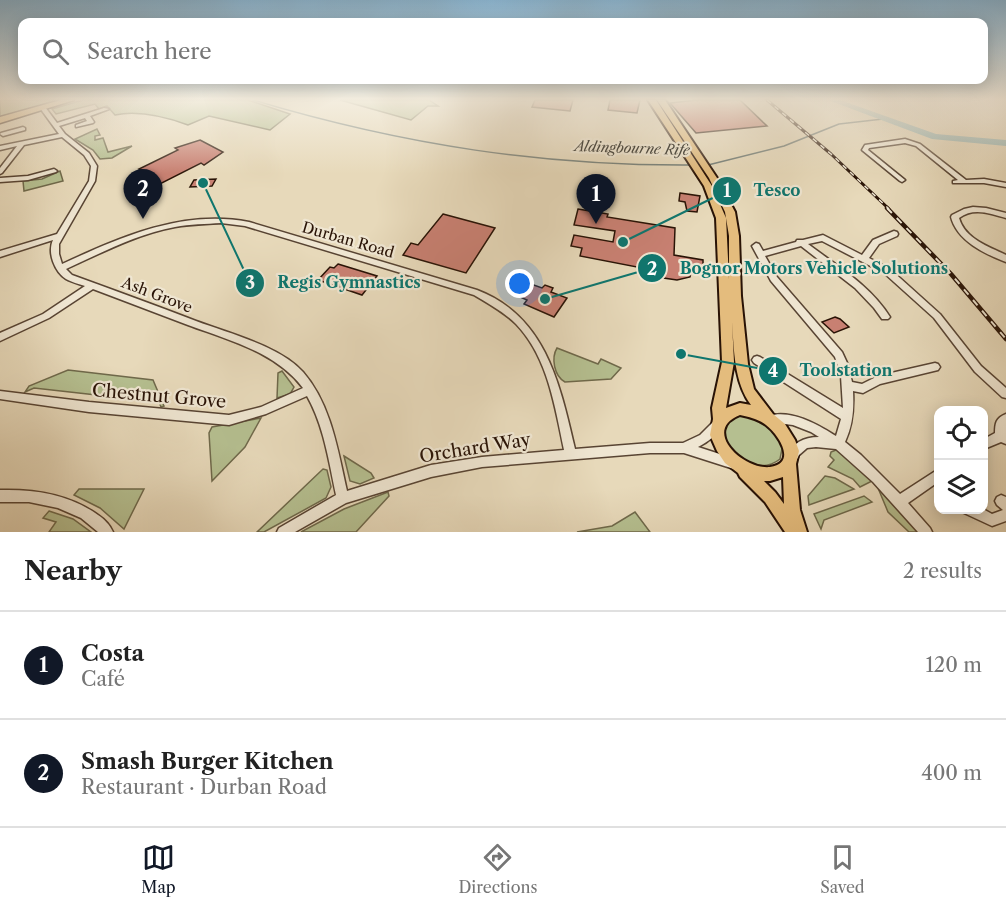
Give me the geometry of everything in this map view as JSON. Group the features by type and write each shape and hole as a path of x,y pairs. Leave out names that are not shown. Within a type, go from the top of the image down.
{"main road":[{"path":"670,125 700,166 716,201 723,230 728,362 718,440 721,448 770,498 794,532"},
{"path":"676,125 731,216 734,236 735,296 746,384 751,395 788,438 792,510 799,532"},
{"path":"719,422 732,410 740,409 770,418"},
{"path":"739,466 765,475 784,469 790,461"}],"street":[{"path":"56,125 63,135 93,161 94,174 59,236 54,254 60,268"},
{"path":"2,136 23,129"},
{"path":"0,148 63,135"},
{"path":"902,180 871,156 865,150 867,146 905,141 918,145 964,181"},
{"path":"0,171 21,145"},
{"path":"0,180 28,178 54,171"},
{"path":"955,182 1006,185"},
{"path":"1006,216 977,209 964,210 955,217 959,230 965,235 1006,259"},
{"name":"Durban Road","path":"60,268 151,230 191,221 222,221 246,224 477,293 505,308 518,319 542,351 555,384 570,453"},
{"path":"865,257 876,242 894,234"},
{"path":"0,254 59,236"},
{"path":"838,444 845,433 848,385 840,355 774,279 759,250 823,238 865,257 887,271 937,316 978,369 1006,394"},
{"path":"800,242 860,290 880,308 885,317"},
{"name":"Ash Grove","path":"60,268 69,277 256,347 280,359 298,375 310,390 319,411 343,498"},
{"path":"0,337 46,316 93,285"},
{"path":"757,360 846,416"},
{"path":"848,385 868,388 878,380 935,367"},
{"name":"Chestnut Grove","path":"0,395 100,408 230,420 262,411 310,390"},
{"path":"770,418 785,418 818,431 838,444 867,467 926,532"},
{"path":"988,443 1004,438 1000,424 1006,419"},
{"path":"684,448 704,440 719,422"},
{"path":"790,461 794,451 807,443 817,441 838,444"},
{"path":"684,448 739,466"},
{"name":"Orchard Way","path":"283,532 343,498 439,469 570,453 684,448"},
{"path":"899,502 934,482"},
{"path":"0,496 34,497 57,502 86,514 107,532"},
{"path":"978,514 992,520 999,520 1006,515"}],"green space":[{"path":"247,125 276,125 270,130"},
{"path":"97,129 100,135 95,136 95,140 103,138 108,152 132,146 112,158 100,159 93,150 75,139"},
{"path":"60,171 63,181 24,191 23,181 42,179"},
{"path":"557,348 598,364 601,359 621,368 611,379 565,382 558,376 555,366 554,357"},
{"path":"68,370 153,380 164,406 161,407 159,402 34,388 25,392 29,386"},
{"path":"282,371 294,387 290,394 277,398 278,373"},
{"path":"747,414 766,421 783,444 780,459 761,466 742,460 734,453 725,435 726,424 738,415"},
{"path":"261,418 245,447 212,481 209,433 212,427"},
{"path":"836,450 842,452 872,481 860,487 853,479 828,467 834,460 830,456 831,452"},
{"path":"344,456 371,473 374,478 360,484 350,481"},
{"path":"323,469 327,470 331,487 326,498 264,532 257,532"},
{"path":"825,476 835,478 854,489 809,505 808,496"},
{"path":"878,488 918,532 909,532 888,512"},
{"path":"79,489 144,489 124,529 100,508 74,495"},
{"path":"388,492 389,496 356,532 301,532 344,509"},
{"path":"864,496 872,502 824,520 821,529 814,514"},
{"path":"49,511 73,519 91,532 49,532 56,522 43,518"},
{"path":"635,512 650,532 577,532 612,526"}],"building":[{"path":"689,125 767,126 696,133"},
{"path":"200,140 223,152 204,165 201,163 152,188 140,180 145,178 140,174 145,172 139,169 178,150 175,148"},
{"path":"216,179 212,186 190,187 194,180"},
{"path":"680,193 700,196 697,212 687,211 685,202 679,201"},
{"path":"578,209 608,214 607,217 675,228 674,255 703,260 703,266 692,268 690,277 677,280 657,277 658,271 580,256 582,248 571,246 574,235 613,242 615,231 574,225"},
{"path":"443,214 495,228 466,273 403,255 411,243 418,245"},
{"path":"338,264 377,276 362,295 318,280 330,267 334,268"},
{"path":"528,283 542,288 545,285 553,288 551,292 567,298 554,317 524,304 527,300 518,296"},
{"path":"835,317 849,327 834,333 822,322"}],"waterway":[{"name":"Aldingbourne Rife","path":"346,125 420,141 531,157 644,165 702,165"},
{"name":"Aldingbourne Rife","path":"708,165 784,146 837,125"},
{"name":"Aldingbourne Rife","path":"901,125 935,137 1006,143"}],"railway":[{"path":"796,125 889,209"},
{"path":"887,208 951,274 1006,339"}],"place":[{"name":"Regis Gymnastics","path":"203,183"},
{"name":"Smash Burger Kitchen","path":"143,219"},
{"name":"Costa","path":"596,224"},
{"name":"Tesco","path":"623,242"},
{"name":"Bognor Motors Vehicle Solutions","path":"545,299"},
{"name":"Toolstation","path":"681,354"}]}
